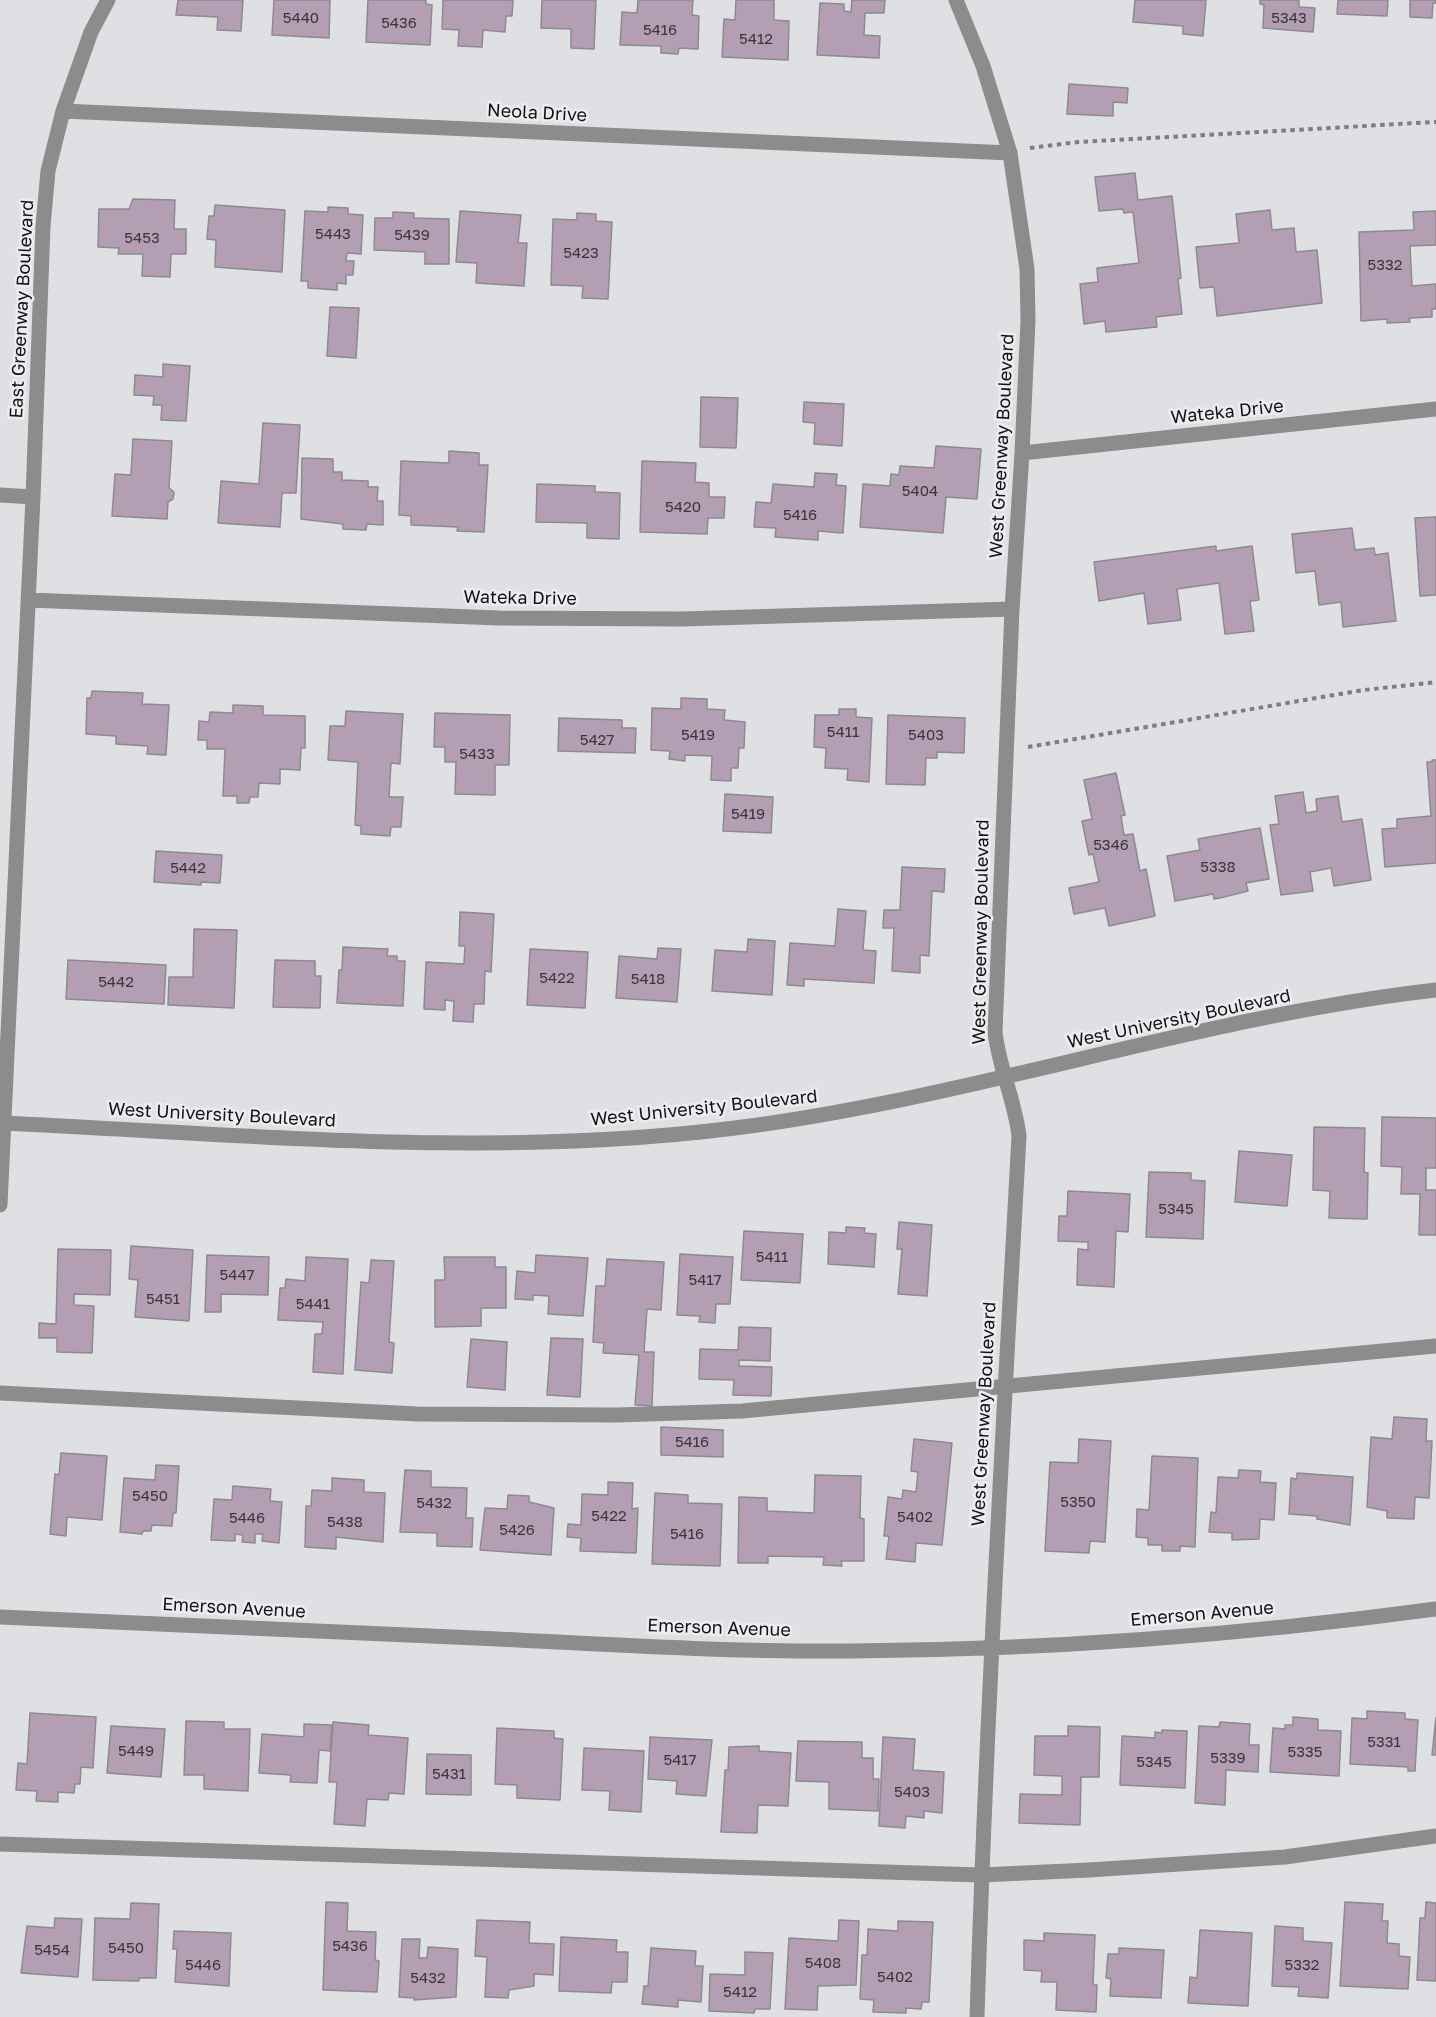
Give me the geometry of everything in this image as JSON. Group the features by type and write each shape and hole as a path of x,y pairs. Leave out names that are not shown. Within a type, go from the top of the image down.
{"street":[{"name":"East Greenway Boulevard","path":"0,1205 2,1123 33,496 43,226 48,171 63,111 91,32 108,0"},
{"name":"West Greenway Boulevard","path":"956,0 983,66 1010,153 1027,269 1028,320 1012,609 995,1032 1019,1136 981,1875 977,2017"},
{"name":"Neola Drive","path":"63,111 1010,153"},
{"name":"Wateka Drive","path":"1022,453 1436,409"},
{"path":"0,495 33,496"},
{"name":"Wateka Drive","path":"27,600 511,618 681,619 1012,609"},
{"name":"West University Boulevard","path":"2,1123 413,1144 531,1143 733,1129 830,1115 1005,1078 1228,1026 1385,996 1436,990"},
{"path":"0,1393 417,1414 617,1415 742,1411 1436,1346"},
{"name":"Emerson Avenue","path":"0,1617 710,1649 851,1651 1094,1644 1316,1624 1436,1609"},
{"path":"0,1844 981,1875 1285,1857 1436,1836"}],"path":[{"path":"1010,153 1029,148 1078,142 1436,122"},
{"path":"1006,750 1364,690 1436,682"}],"building":[{"path":"178,0 243,0 241,31 217,30 218,17 176,15"},
{"path":"274,0 330,0 329,38 272,35"},
{"path":"368,0 426,0 426,4 432,5 430,45 366,42"},
{"path":"443,0 513,0 512,16 506,16 505,32 483,30 482,47 458,46 459,30 442,29"},
{"path":"542,0 596,0 594,49 571,48 571,29 541,28"},
{"path":"638,0 693,0 692,15 699,16 698,49 679,48 678,54 661,53 661,46 620,45 622,12 637,13"},
{"path":"736,0 774,0 774,20 789,21 788,60 722,57 724,19 735,20"},
{"path":"852,0 885,0 884,13 865,13 864,35 880,36 879,58 817,55 820,3 844,4 844,11 851,12"},
{"path":"1135,0 1206,0 1203,36 1183,34 1183,26 1133,22"},
{"path":"1260,0 1299,0 1299,7 1315,8 1313,32 1263,28 1264,5 1260,4"},
{"path":"1338,0 1388,0 1387,16 1337,14"},
{"path":"1410,0 1436,0 1436,3 1433,3 1432,18 1410,17"},
{"path":"1069,84 1128,88 1127,103 1113,102 1113,116 1067,114"},
{"path":"1135,173 1138,200 1172,196 1181,278 1178,279 1182,314 1156,317 1157,327 1106,332 1105,321 1084,324 1080,284 1098,282 1097,268 1139,263 1133,212 1124,213 1123,209 1099,211 1095,177"},
{"path":"133,199 175,200 174,229 186,229 186,254 171,254 170,277 142,276 143,254 118,254 119,248 98,247 99,209 129,209"},
{"path":"215,205 285,210 282,272 215,267 216,240 207,239 209,216 214,216"},
{"path":"328,207 348,208 348,214 363,215 361,254 347,253 346,261 354,261 353,275 346,275 346,284 337,283 337,290 308,288 308,281 301,281 305,211 328,212"},
{"path":"1270,210 1272,230 1294,228 1296,252 1317,250 1322,303 1217,316 1214,287 1200,288 1196,247 1239,243 1236,214"},
{"path":"460,211 521,215 518,243 527,243 524,286 476,283 477,263 456,262"},
{"path":"1436,211 1436,245 1410,246 1412,286 1436,284 1436,309 1432,309 1432,317 1409,318 1410,322 1387,323 1387,319 1361,321 1359,232 1414,230 1413,212"},
{"path":"393,212 414,213 414,218 449,219 449,264 425,264 425,252 374,250 375,218 393,218"},
{"path":"577,213 596,214 596,221 612,222 608,299 582,298 583,286 551,285 553,219 577,220"},
{"path":"330,307 359,308 356,358 327,356"},
{"path":"163,364 190,366 186,421 161,420 162,405 153,405 154,396 134,395 135,375 163,377"},
{"path":"701,397 738,398 736,448 700,447"},
{"path":"804,402 844,404 842,446 814,444 815,423 803,422"},
{"path":"263,423 300,425 296,493 282,493 280,527 218,523 221,481 259,484"},
{"path":"133,439 172,441 169,488 174,492 173,499 168,502 167,519 112,516 115,474 131,475"},
{"path":"936,446 981,449 977,499 946,497 943,533 860,527 863,484 890,486 891,474 899,475 900,466 934,468"},
{"path":"449,451 479,453 479,465 488,465 484,532 457,531 458,527 411,525 411,516 399,515 401,461 449,463"},
{"path":"302,458 333,459 333,472 342,472 342,480 368,481 368,487 378,487 377,501 383,501 383,525 367,524 366,530 343,529 343,524 301,519"},
{"path":"642,461 696,463 695,482 709,483 709,497 725,497 724,518 708,518 707,534 640,532"},
{"path":"815,473 837,474 836,485 846,486 843,533 818,531 818,540 775,537 776,528 754,527 756,502 771,503 773,484 814,487"},
{"path":"537,484 595,486 595,492 620,493 619,539 587,538 587,523 536,522"},
{"path":"1436,517 1436,595 1420,596 1415,518"},
{"path":"1352,528 1355,550 1374,548 1375,555 1388,553 1396,621 1343,627 1341,602 1319,605 1315,571 1296,573 1292,534"},
{"path":"1216,546 1216,551 1252,546 1259,600 1250,601 1254,631 1225,634 1219,583 1177,589 1181,620 1148,624 1144,593 1099,601 1094,562"},
{"path":"92,691 143,693 142,704 169,705 166,755 147,754 148,746 116,744 116,736 86,734 87,698 91,698"},
{"path":"681,698 707,699 707,709 725,710 724,720 745,722 744,748 739,748 738,768 731,768 731,781 711,780 712,756 685,755 685,761 669,759 670,751 651,750 652,708 681,709"},
{"path":"233,705 263,706 263,715 305,716 305,748 301,748 300,770 280,769 280,784 259,783 258,797 250,797 249,803 237,803 237,796 223,796 225,749 207,749 207,740 198,740 199,721 209,722 210,712 233,713"},
{"path":"839,709 856,709 856,717 872,718 869,782 847,780 848,769 825,768 826,748 814,747 815,715 839,715"},
{"path":"346,711 403,714 400,764 391,763 389,797 403,797 401,827 391,827 390,836 361,834 361,826 355,825 358,762 328,760 330,726 345,726"},
{"path":"435,713 510,715 509,765 495,765 495,795 455,794 456,762 445,762 445,747 434,747"},
{"path":"888,715 965,718 964,753 937,752 937,758 926,758 925,785 886,784"},
{"path":"559,718 622,720 622,728 636,728 635,753 558,751"},
{"path":"1436,760 1436,863 1385,867 1382,829 1397,828 1397,819 1431,816 1427,762 1432,762"},
{"path":"1116,773 1125,815 1121,816 1124,835 1133,834 1140,871 1146,869 1155,916 1109,926 1105,908 1074,914 1069,888 1099,882 1093,854 1089,855 1082,821 1092,819 1084,780"},
{"path":"1303,792 1306,813 1317,811 1316,799 1338,796 1342,822 1362,819 1371,880 1334,886 1331,868 1310,872 1313,891 1281,895 1270,825 1279,824 1275,796"},
{"path":"725,794 773,797 771,833 723,831"},
{"path":"1260,828 1269,879 1246,883 1248,891 1220,898 1214,899 1213,894 1175,901 1167,856 1200,850 1198,839"},
{"path":"156,851 222,855 220,883 201,882 201,885 154,882"},
{"path":"902,867 945,869 944,892 932,891 929,956 920,955 920,973 892,971 894,928 883,928 884,910 900,910"},
{"path":"838,909 866,911 863,950 876,951 874,983 804,979 804,986 787,985 790,943 835,946"},
{"path":"460,912 494,914 491,972 485,971 484,1004 474,1004 473,1022 453,1021 454,1001 445,1000 445,1010 424,1009 426,962 464,964 465,946 459,946"},
{"path":"194,929 237,930 234,1008 168,1005 169,977 193,977"},
{"path":"748,939 775,941 772,995 712,991 715,950 747,952"},
{"path":"343,947 388,949 387,956 397,956 397,961 405,961 403,1006 337,1003"},
{"path":"658,948 681,949 677,1002 616,998 619,956 657,959"},
{"path":"530,949 588,952 585,1008 527,1005"},
{"path":"68,960 166,965 164,1004 66,999"},
{"path":"275,960 315,961 315,976 321,976 320,1008 273,1007"},
{"path":"1382,1117 1436,1118 1436,1168 1426,1168 1426,1190 1436,1190 1436,1235 1419,1235 1420,1194 1401,1194 1402,1167 1381,1166"},
{"path":"1314,1127 1365,1128 1364,1172 1368,1173 1367,1219 1329,1218 1330,1191 1313,1190"},
{"path":"1239,1151 1292,1155 1287,1206 1235,1202"},
{"path":"1149,1172 1191,1173 1191,1180 1205,1181 1203,1239 1146,1237"},
{"path":"1068,1191 1130,1194 1128,1232 1116,1231 1114,1287 1077,1285 1078,1249 1088,1250 1088,1242 1058,1241 1059,1216 1067,1216"},
{"path":"899,1222 932,1225 927,1296 898,1294 902,1249 897,1249"},
{"path":"846,1227 865,1228 864,1233 876,1234 874,1267 828,1264 829,1232 846,1233"},
{"path":"744,1231 803,1234 800,1283 741,1280"},
{"path":"131,1246 193,1250 189,1321 135,1317 138,1280 129,1279"},
{"path":"58,1249 111,1250 110,1295 74,1294 74,1305 94,1306 92,1353 57,1352 57,1338 39,1338 39,1323 56,1324"},
{"path":"680,1254 733,1257 730,1304 716,1304 715,1323 699,1322 700,1316 677,1315"},
{"path":"207,1255 269,1257 268,1295 221,1294 221,1312 205,1312"},
{"path":"536,1255 588,1258 583,1316 548,1314 549,1296 533,1295 533,1300 515,1299 517,1271 535,1273"},
{"path":"306,1257 348,1259 343,1374 313,1372 315,1334 322,1334 323,1322 278,1320 280,1288 285,1288 286,1279 305,1281"},
{"path":"444,1257 495,1257 495,1267 506,1267 506,1308 481,1308 481,1326 435,1327 435,1280 445,1280"},
{"path":"607,1259 664,1262 661,1310 647,1309 644,1352 654,1352 652,1406 635,1405 639,1355 603,1353 604,1343 593,1342 596,1286 605,1286"},
{"path":"371,1260 394,1261 389,1342 394,1343 392,1373 355,1370 361,1282 369,1283"},
{"path":"739,1327 771,1328 770,1361 739,1360 739,1366 772,1367 771,1396 733,1395 734,1380 699,1379 700,1349 738,1350"},
{"path":"551,1338 583,1339 580,1397 547,1395"},
{"path":"471,1339 507,1342 505,1390 467,1387"},
{"path":"1394,1417 1427,1419 1426,1441 1432,1441 1429,1498 1415,1497 1414,1519 1387,1518 1387,1511 1367,1507 1371,1437 1392,1439"},
{"path":"661,1427 723,1430 723,1457 661,1455"},
{"path":"914,1439 952,1443 942,1545 916,1543 915,1562 886,1559 889,1536 884,1536 888,1497 902,1499 903,1490 916,1492 918,1472 911,1471"},
{"path":"1079,1439 1111,1441 1105,1542 1090,1541 1089,1553 1045,1551 1050,1462 1078,1463"},
{"path":"61,1453 107,1456 102,1520 67,1517 66,1536 50,1534 55,1474 59,1475"},
{"path":"1152,1456 1198,1458 1195,1547 1180,1546 1180,1551 1162,1551 1162,1545 1148,1545 1148,1538 1136,1537 1137,1509 1149,1510"},
{"path":"156,1465 179,1466 176,1513 173,1513 172,1526 152,1525 151,1531 143,1531 142,1534 120,1532 124,1478 155,1480"},
{"path":"405,1470 431,1471 431,1487 467,1488 466,1518 473,1518 472,1547 437,1546 437,1533 400,1532"},
{"path":"1239,1470 1261,1471 1260,1482 1276,1483 1274,1520 1260,1519 1259,1539 1232,1540 1232,1533 1209,1532 1211,1512 1216,1513 1218,1477 1238,1478"},
{"path":"1297,1473 1353,1477 1350,1525 1317,1519 1317,1516 1289,1514 1291,1478 1297,1479"},
{"path":"815,1475 861,1476 860,1518 864,1519 864,1561 841,1561 842,1566 823,1565 824,1557 768,1556 768,1563 738,1563 739,1497 767,1498 767,1511 814,1513"},
{"path":"332,1478 364,1480 364,1492 385,1493 383,1542 336,1537 336,1549 305,1547 306,1506 311,1506 312,1490 332,1491"},
{"path":"608,1482 633,1483 632,1509 638,1508 636,1553 580,1551 581,1538 567,1537 568,1524 581,1525 582,1494 608,1495"},
{"path":"233,1486 271,1489 270,1501 282,1502 279,1543 262,1541 263,1534 255,1534 255,1543 242,1542 243,1535 235,1534 235,1541 211,1540 214,1499 232,1500"},
{"path":"655,1493 688,1495 688,1503 722,1504 720,1566 652,1564"},
{"path":"508,1495 529,1496 529,1502 554,1508 551,1555 480,1550 485,1508 507,1509"},
{"path":"1367,1711 1405,1713 1405,1719 1418,1720 1415,1771 1408,1771 1408,1767 1350,1764 1352,1718 1367,1719"},
{"path":"30,1713 96,1717 93,1768 81,1767 80,1784 75,1784 74,1793 58,1792 58,1802 36,1801 37,1791 16,1790 18,1763 27,1764"},
{"path":"1293,1717 1318,1719 1318,1730 1341,1731 1339,1776 1270,1772 1273,1728 1285,1729 1285,1725 1293,1725"},
{"path":"1436,1717 1436,1755 1432,1755"},
{"path":"186,1721 224,1722 224,1729 250,1729 248,1791 204,1789 204,1775 184,1775"},
{"path":"333,1722 369,1725 368,1735 408,1738 404,1794 389,1793 388,1800 367,1799 365,1826 334,1824 337,1782 329,1782"},
{"path":"1220,1722 1250,1724 1249,1745 1259,1745 1258,1772 1226,1770 1225,1805 1195,1803 1199,1726 1219,1727"},
{"path":"304,1724 332,1725 330,1751 319,1750 317,1783 290,1782 291,1775 259,1773 262,1734 304,1737"},
{"path":"111,1726 165,1729 161,1777 107,1773"},
{"path":"1068,1726 1100,1727 1099,1777 1081,1777 1080,1825 1019,1823 1020,1794 1062,1795 1062,1776 1034,1775 1035,1736 1068,1736"},
{"path":"497,1728 554,1731 554,1738 563,1739 560,1800 517,1798 517,1785 495,1784"},
{"path":"1162,1730 1187,1731 1185,1788 1120,1785 1122,1736 1155,1738 1155,1732 1162,1733"},
{"path":"650,1737 712,1740 706,1796 676,1794 677,1781 648,1779"},
{"path":"883,1737 915,1739 913,1770 944,1772 942,1813 924,1811 924,1818 906,1816 905,1828 879,1826"},
{"path":"798,1741 862,1742 862,1758 873,1758 873,1779 879,1779 878,1811 829,1809 829,1782 796,1781"},
{"path":"759,1746 759,1751 791,1753 788,1806 758,1805 757,1833 721,1832 725,1770 728,1770 729,1747"},
{"path":"584,1748 644,1751 641,1812 609,1810 610,1791 582,1790"},
{"path":"427,1754 471,1755 471,1795 426,1794"},
{"path":"326,1902 348,1903 347,1931 376,1932 375,1960 379,1961 377,1992 323,1990"},
{"path":"1345,1902 1383,1904 1382,1921 1388,1921 1387,1943 1399,1944 1399,1956 1410,1957 1408,1989 1340,1986"},
{"path":"1426,1902 1436,1903 1436,1981 1417,1980 1420,1918 1425,1918"},
{"path":"131,1903 159,1904 156,1978 139,1978 139,1981 93,1980 95,1918 130,1919"},
{"path":"55,1918 82,1919 78,1977 21,1973 27,1926 54,1928"},
{"path":"477,1920 530,1922 529,1943 554,1944 553,1975 534,1974 534,1986 509,1990 508,1998 485,1997 487,1957 475,1956"},
{"path":"839,1920 859,1921 856,1985 818,1986 817,2010 785,2009 789,1938 838,1941"},
{"path":"898,1921 933,1922 929,2002 922,2002 921,2009 906,2008 906,2013 873,2012 874,2000 860,1999 862,1955 867,1955 868,1929 898,1931"},
{"path":"1275,1926 1303,1928 1303,1941 1332,1943 1328,1998 1298,1996 1299,1987 1272,1986"},
{"path":"1200,1930 1252,1933 1248,2006 1188,2003 1190,1977 1197,1978"},
{"path":"174,1931 231,1933 229,1986 175,1982 177,1949 173,1949"},
{"path":"1044,1933 1095,1935 1093,1985 1097,1985 1096,2012 1056,2010 1057,1982 1041,1982 1042,1971 1024,1970 1024,1940 1044,1941"},
{"path":"561,1937 617,1940 616,1952 628,1952 627,1982 612,1982 611,1993 559,1991"},
{"path":"402,1939 420,1939 419,1958 427,1958 428,1947 458,1949 456,1997 414,2000 414,1998 399,1997"},
{"path":"651,1948 696,1951 695,1966 703,1966 701,2002 678,2000 678,2007 642,2004 644,1986 648,1986"},
{"path":"1119,1948 1164,1950 1161,1998 1110,1996 1111,1979 1106,1978 1108,1954 1119,1954"},
{"path":"745,1952 773,1953 770,2009 755,2009 754,2013 709,2011 710,1974 745,1975"}]}
